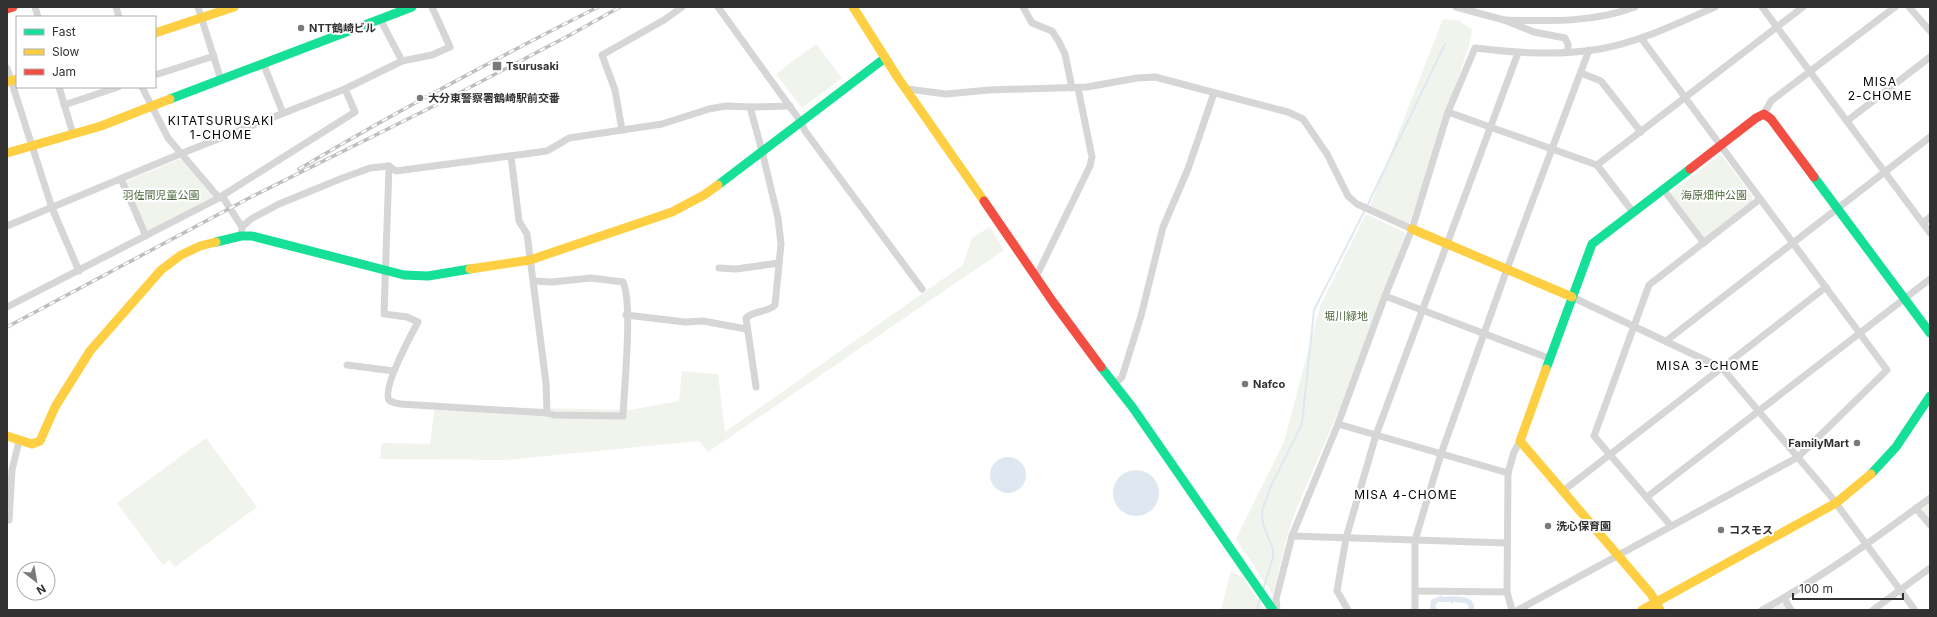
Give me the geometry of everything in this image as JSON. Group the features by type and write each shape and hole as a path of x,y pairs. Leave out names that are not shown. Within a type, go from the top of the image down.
{"main road":[{"path":"7,9 13,7"},
{"path":"156,33 234,7"},
{"path":"7,153 100,126 380,19 393,10 412,7"},
{"path":"853,7 885,58 1036,277 1114,385 1133,408 1273,610"},
{"path":"7,436 32,444 40,441 55,407 90,351 161,270 181,255 200,246 241,232 404,275 428,276 530,260 672,212 704,195 885,58"},
{"path":"1658,606 1651,594 1520,441 1592,244 1720,145 1756,118 1764,114 1771,119 1930,333"},
{"path":"1412,229 1572,296"},
{"path":"1642,610 1658,606 1836,503 1871,474 1896,447 1930,396"}],"street":[{"path":"198,7 221,80"},
{"path":"7,226 180,154 345,89 402,61 432,55 450,47 432,7"},
{"path":"622,130 615,90 602,55 664,20 682,7"},
{"path":"718,7 790,106 801,122 805,131 922,290"},
{"path":"1022,7 1032,23 1052,31 1065,54 1092,157 1091,162 1036,277"},
{"path":"1456,7 1504,20 1534,32 1565,38 1568,52"},
{"path":"1504,20 1539,22 1583,20 1635,7"},
{"path":"1277,610 1276,599 1292,536 1338,424 1385,296 1412,229 1448,112 1475,48 1518,53 1568,52 1601,49 1641,38 1715,7"},
{"path":"1762,7 1930,232"},
{"path":"1597,165 1803,7"},
{"path":"1764,114 1771,101 1895,7"},
{"path":"1909,7 1930,31"},
{"path":"380,19 402,61"},
{"path":"1518,610 1798,457 1887,370 1641,38"},
{"path":"1415,610 1414,540 1441,454 1507,269 1589,50"},
{"path":"1348,610 1337,591 1346,538 1376,435 1518,53"},
{"path":"156,75 214,56"},
{"path":"1847,121 1930,58"},
{"path":"263,63 283,113"},
{"path":"7,68 52,208 79,271"},
{"path":"1580,73 1601,81 1641,132"},
{"path":"907,89 946,94 989,90 1075,88 1137,78 1155,77 1288,112 1303,119 1327,154 1348,196 1368,210 1412,229"},
{"path":"59,88 73,134"},
{"path":"64,104 115,88"},
{"path":"142,88 163,130 180,154 220,197 241,232 251,220 280,204 370,168 389,166 396,171 547,151 569,138 662,124 709,109 726,106 790,106"},
{"path":"7,307 220,197 356,112 345,89"},
{"path":"1114,385 1122,377 1141,316 1163,227 1188,169 1214,93"},
{"path":"750,107 778,218 781,244 775,305 771,309 750,314 746,318 746,329 756,387"},
{"path":"1448,112 1597,165 1633,212"},
{"path":"1666,341 1930,137"},
{"path":"511,156 519,222 528,234 546,383 547,413"},
{"path":"389,166 384,314 407,317 418,322 394,371 388,392 388,398 392,402 547,413 554,415 623,416 626,316 626,288 623,282 591,278 552,282 534,281"},
{"path":"121,179 146,236"},
{"path":"1663,189 1704,244"},
{"path":"1671,526 1594,436 1649,286 1760,199"},
{"path":"1923,222 1930,217"},
{"path":"719,268 736,269 779,263"},
{"path":"1646,497 1930,279"},
{"path":"1563,491 1826,287"},
{"path":"1385,296 1551,358"},
{"path":"1572,296 1722,368 1760,410 1836,503 1915,610"},
{"path":"626,316 685,322 703,321 746,329"},
{"path":"347,365 394,371"},
{"path":"1338,424 1508,473"},
{"path":"7,520 9,520 12,470 19,441"},
{"path":"1512,610 1507,592 1508,473 1514,452 1520,441"},
{"path":"1762,610 1784,598 1867,544 1930,498"},
{"path":"1916,508 1930,525"},
{"path":"1292,536 1507,543"},
{"path":"1873,610 1930,568"},
{"path":"1415,591 1507,592"},
{"path":"1784,598 1791,610"}],"green space":[{"path":"1443,19 1459,21 1472,30 1469,46 1409,224 1370,206"},
{"path":"816,44 842,78 802,108 776,74"},
{"name":"海原畑仲公園","path":"1721,154 1753,197 1752,201 1706,237 1703,237 1669,194"},
{"name":"羽佐間児童公園","path":"179,159 182,160 212,196 212,199 148,233 145,231 126,184 127,181"},
{"name":"堀川緑地","path":"1366,214 1404,232 1405,235 1346,394 1295,512 1286,541 1273,595 1236,539 1284,442 1320,306"},
{"path":"990,227 1004,250 708,452 699,441 506,460 380,459 382,443 430,444 435,406 630,410 679,401 682,371 718,374 725,432 963,265 972,238"},
{"path":"206,438 257,507 175,567 169,560 163,565 117,503"},
{"path":"1930,502 1930,520 1923,511 1923,507"},
{"path":"1231,571 1243,578 1265,610 1221,610"},
{"path":"1781,603 1784,604 1787,610 1769,610"}],"shaded area":[{"path":"1011,457 1021,462 1025,468 1025,482 1021,488 1015,492 1005,493 995,488 991,482 990,472 995,462 1001,458"},
{"path":"1131,470 1141,470 1149,474 1155,480 1159,488 1159,498 1155,506 1149,512 1141,516 1131,516 1123,512 1117,506 1113,498 1113,488 1117,480 1123,474"},
{"path":"1442,595 1442,597 1468,598 1474,605 1474,610 1469,610 1468,605 1465,603 1453,602 1453,605 1451,602 1438,602 1435,606 1438,610 1430,610 1431,600"}],"waterway":[{"path":"1367,206 1445,44"},
{"path":"1263,590 1273,557 1273,549 1263,524 1262,511 1270,488 1302,424 1314,310 1365,210"},
{"path":"1257,610 1260,598"}],"railway":[{"path":"299,169 447,85 598,7"},
{"path":"7,327 251,197 438,104 620,7"}],"traffic: fast":[{"path":"170,99 412,7"},
{"path":"718,185 885,58"},
{"path":"1546,369 1592,244 1690,169"},
{"path":"1814,177 1930,333"},
{"path":"216,242 241,236 252,236 404,275 428,276 470,269"},
{"path":"1101,367 1133,408 1273,610"},
{"path":"1871,474 1896,447 1930,396"}],"traffic: slow":[{"path":"156,33 234,7"},
{"path":"853,7 898,78 984,201"},
{"path":"7,82 16,79"},
{"path":"7,153 101,126 170,99"},
{"path":"470,269 530,260 672,212 704,195 718,185"},
{"path":"1412,229 1572,297"},
{"path":"7,436 32,444 40,441 55,407 90,351 161,270 181,255 200,246 216,242"},
{"path":"1546,369 1520,441 1651,594 1660,610"},
{"path":"1642,610 1836,503 1871,474"}],"traffic: jam":[{"path":"7,9 13,7"},
{"path":"1690,169 1756,118 1764,114 1771,119 1814,177"},
{"path":"984,201 1053,302 1101,367"}],"place":[{"name":"NTT鶴崎ビル","path":"301,28"},
{"name":"Tsurusaki","path":"497,66"},
{"name":"大分東警察署鶴崎駅前交番","path":"420,98"},
{"name":"Nafco","path":"1245,384"},
{"name":"FamilyMart","path":"1857,443"},
{"name":"洗心保育園","path":"1548,526"},
{"name":"コスモス","path":"1721,530"}],"district":[{"name":"MISA 2-CHOME","path":"1880,88"},
{"name":"KITATSURUSAKI 1-CHOME","path":"221,127"},
{"name":"MISA 3-CHOME","path":"1708,365"},
{"name":"MISA 4-CHOME","path":"1406,494"}]}
